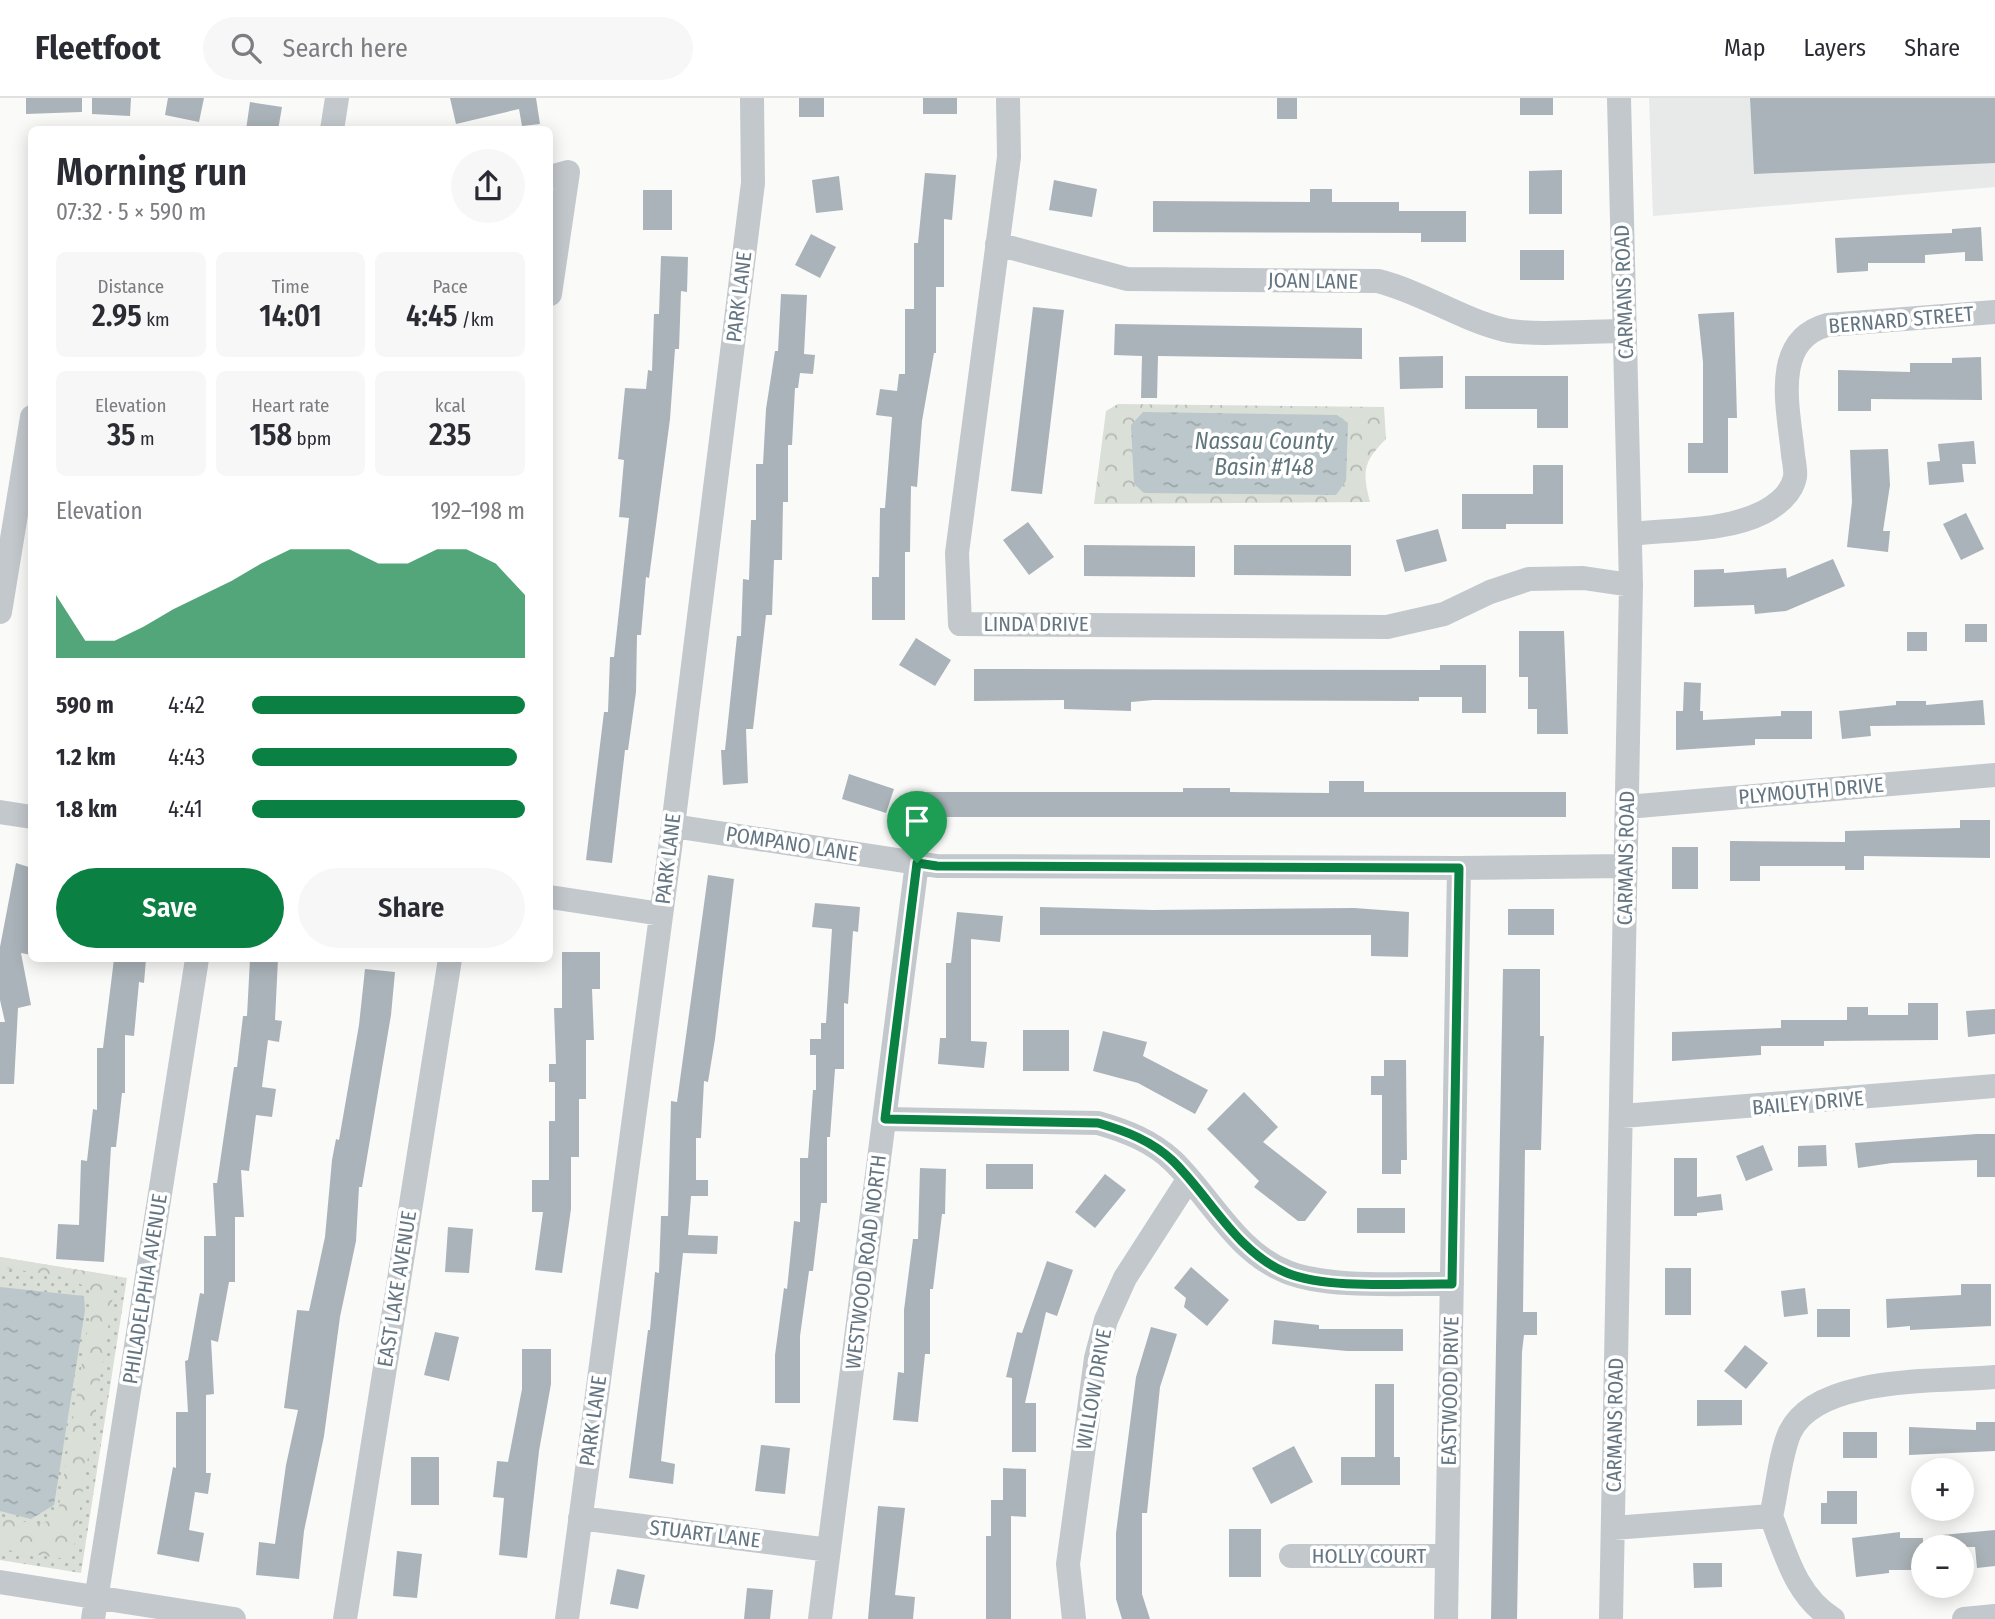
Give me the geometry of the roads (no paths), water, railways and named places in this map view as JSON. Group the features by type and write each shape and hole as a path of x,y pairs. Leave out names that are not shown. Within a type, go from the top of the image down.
{"street":[{"path":"333,126 337,98"},
{"name":"PARK LANE","path":"567,1619 673,826 753,183 752,98"},
{"name":"LINDA DRIVE","path":"1008,98 1009,157 957,553 960,624 1387,626 1444,614 1490,592 1529,579 1583,578 1631,585"},
{"name":"CARMANS ROAD","path":"1611,1619 1631,585 1619,98"},
{"path":"553,254 559,175"},
{"name":"JOAN LANE","path":"997,244 1127,279 1378,282 1407,288 1479,322 1507,330 1625,331"},
{"name":"BERNARD STREET","path":"1631,534 1734,523 1764,512 1786,496 1795,477 1787,378 1789,359 1795,345 1814,329 1827,325 1995,312"},
{"path":"0,612 28,441"},
{"name":"PLYMOUTH DRIVE","path":"1627,807 1995,775"},
{"path":"0,812 28,816"},
{"name":"POMPANO LANE","path":"673,826 937,866 1625,866"},
{"name":"WESTWOOD ROAD NORTH","path":"820,1619 917,863"},
{"name":"EASTWOOD DRIVE","path":"1446,1619 1459,868"},
{"path":"553,897 661,914"},
{"name":"PHILADELPHIA AVENUE","path":"95,1608 197,962"},
{"name":"EAST LAKE AVENUE","path":"345,1619 450,962"},
{"name":"BAILEY DRIVE","path":"1622,1116 1995,1086"},
{"path":"885,1119 1098,1123 1125,1130 1156,1147 1175,1163 1242,1241 1258,1256 1287,1272 1321,1281 1452,1284"},
{"name":"WILLOW DRIVE","path":"1074,1619 1068,1564 1099,1345 1106,1320 1125,1278 1188,1180"},
{"path":"1833,1619 1818,1610 1799,1587 1771,1516 1790,1432 1810,1408 1859,1387 1995,1377"},
{"path":"1613,1528 1771,1516"},
{"name":"STUART LANE","path":"580,1518 829,1550"},
{"name":"HOLLY COURT","path":"1291,1556 1447,1556"},
{"path":"0,1582 95,1608 234,1619"},
{"path":"1964,1619 1995,1616"}],"water":[{"name":"Nassau County Basin #148","path":"1143,412 1337,415 1348,423 1346,481 1336,495 1144,493 1134,484 1131,425"},
{"path":"0,1287 84,1296 85,1310 54,1505 31,1519 0,1511"}]}
